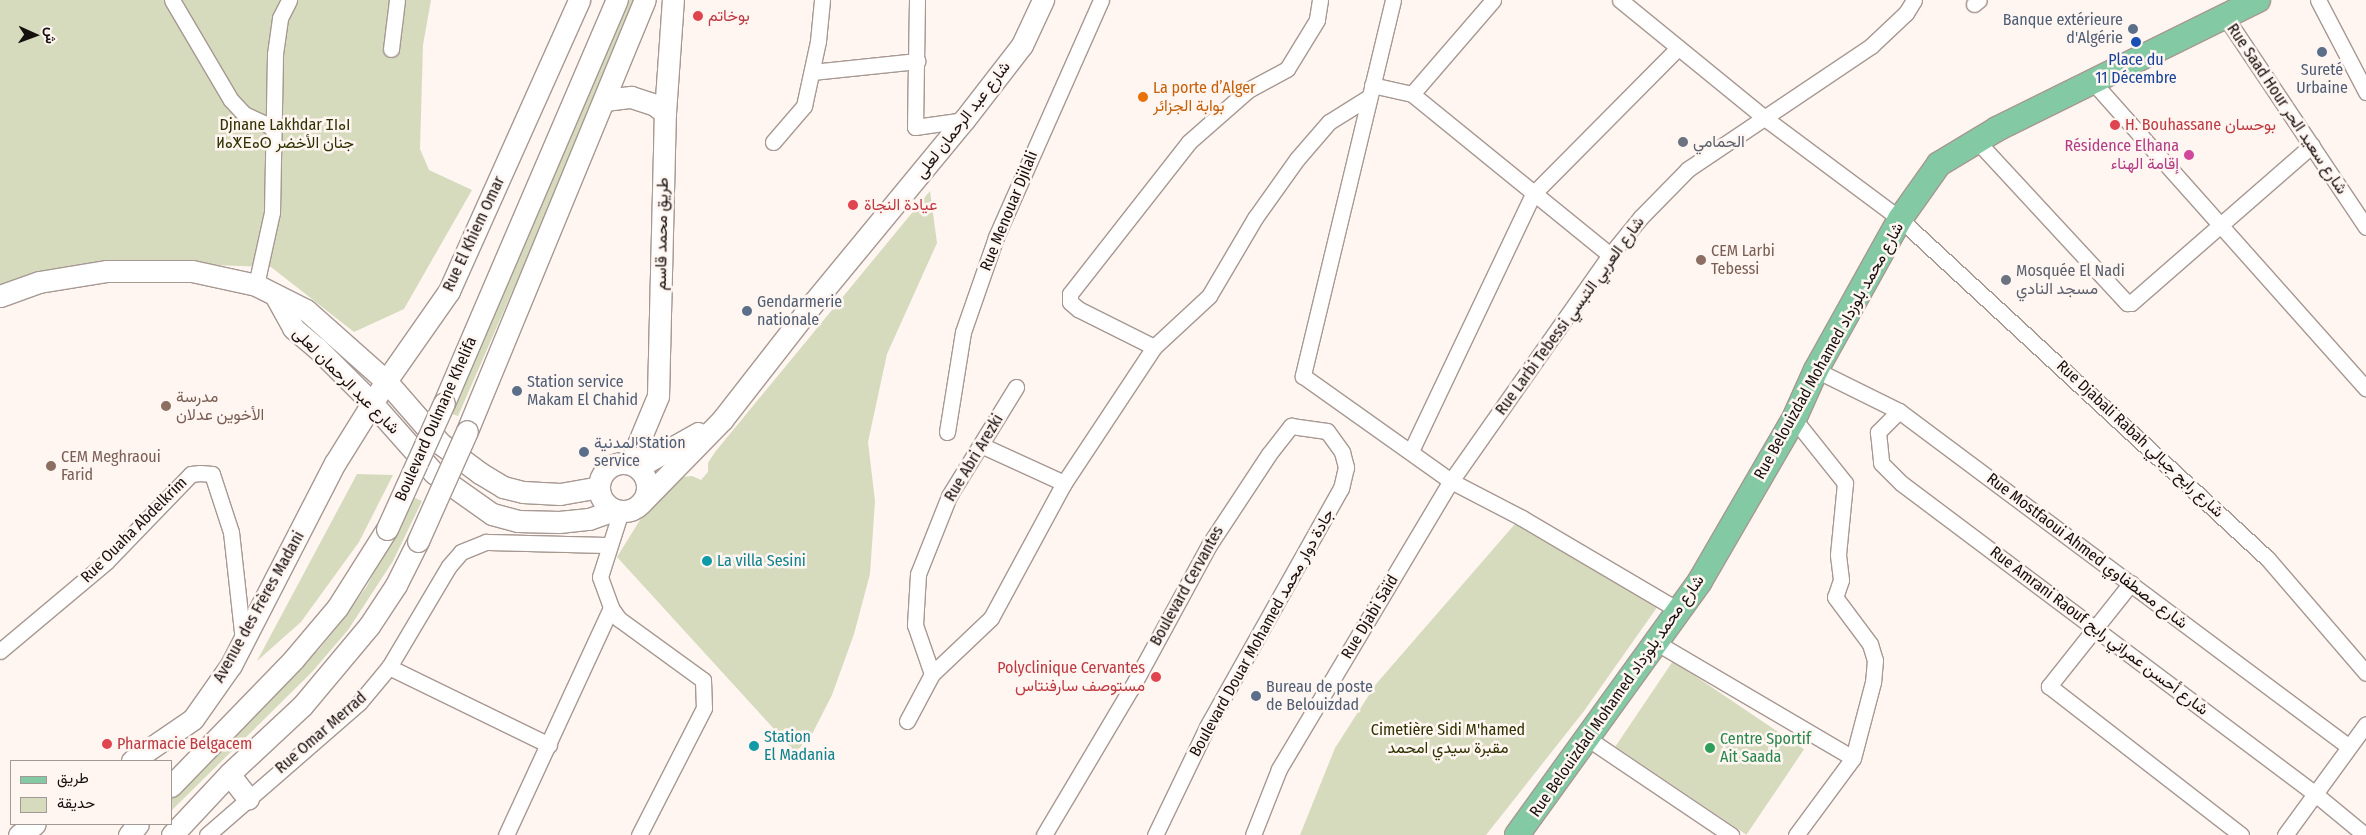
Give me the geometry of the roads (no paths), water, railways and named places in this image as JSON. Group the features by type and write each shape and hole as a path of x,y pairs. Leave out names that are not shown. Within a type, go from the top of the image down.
{"main road":[{"path":"576,8 594,0"},
{"name":"Boulevard Oulmane Khelifa","path":"172,785 293,660 337,608 387,529 444,403 617,0"},
{"name":"Boulevard Oulmane Khelifa","path":"172,835 229,774 302,706 369,626 396,585 467,432 606,100 645,0"},
{"name":"طريق محمد قاسم","path":"634,465 658,396 665,113 673,0"},
{"name":"شارع عبد الرحمان لعلى","path":"642,502 722,420 813,303 964,120 1022,45 1043,0"},
{"name":"Rue Belouizdad Mohamed شارع محمد بلوزداد","path":"1517,835 1700,581 1794,419 1816,370 1900,219 1939,164 2092,81 2257,0"},
{"name":"Rue El Khiem Omar","path":"341,454 386,381 449,291 576,8"},
{"path":"606,100 631,97 649,103 665,113"},
{"name":"شارع عبد الرحمان لعلى","path":"0,296 39,282 106,270 192,270 265,290 306,310 386,381 440,444 503,487 522,492 560,494 598,487"},
{"name":"شارع عبد الرحمان لعلى","path":"265,290 293,328 317,348 372,403 434,473 492,514 518,521 559,522 589,518 618,511"},
{"path":"658,396 657,436 674,447"},
{"name":"شارع عبد الرحمان لعلى","path":"634,465 674,447 722,420"},
{"name":"Avenue des Frères Madani","path":"133,760 193,719 230,665 341,454"},
{"path":"634,465 647,484 642,502 636,507 618,511 600,497 599,480 608,467 634,465"},
{"path":"229,774 248,798"},
{"path":"19,835 34,825"},
{"path":"129,835 137,825"}],"street":[{"path":"172,0 231,100 244,114 272,127"},
{"path":"265,290 272,212 272,127 275,54 280,18 289,0"},
{"path":"391,49 397,0"},
{"path":"773,142 804,106 812,72 822,0"},
{"path":"917,0 915,127 964,120"},
{"name":"Rue Menouar Djilali","path":"947,432 963,332 996,237 1101,0"},
{"path":"1154,347 1078,309 1070,302 1070,294 1189,142 1248,90 1287,69 1317,20 1320,0"},
{"path":"1393,0 1303,376 1452,481 1522,518 1678,610"},
{"path":"1412,94 1493,0"},
{"name":"Rue Djabali Rabah شارع رابح جبالي","path":"1620,0 1766,119 1900,219 2268,558 2366,673"},
{"name":"Rue Larbi Tebessi شارع العربي التبسي","path":"1452,481 1610,255 1641,217 1688,169 1766,119 1871,46 1906,13 1914,0"},
{"path":"2318,0 2366,92"},
{"name":"Rue Saad Hour شارع سعيد الحر","path":"2224,15 2366,227"},
{"path":"1410,451 1533,194 1678,48"},
{"path":"812,72 917,61"},
{"path":"2092,81 2218,225 2366,388"},
{"path":"907,720 932,674 991,618 1064,483 1154,347 1209,296 1255,218 1296,159 1322,129 1371,91 1412,94 1610,255"},
{"path":"1977,142 2127,302 2135,302 2218,225 2312,145"},
{"name":"Rue Mostfaoui Ahmed شارع مصطفاوي","path":"1816,370 1899,411 2348,746"},
{"name":"Rue Abri Arezki","path":"932,674 914,625 918,574 949,496 983,446 1016,387"},
{"name":"Rue Amrani Raouf شارع أحسن عمراني رابح","path":"1899,411 1878,432 1881,463 1900,482 2314,792 2365,835"},
{"path":"1794,419 1845,483 1838,555 1841,580 1835,597 1870,644 1875,660 1873,682 1853,758 1796,835"},
{"name":"Boulevard Cervantes","path":"1044,835 1132,687 1209,545 1269,454 1291,426 1326,431"},
{"name":"Boulevard Douar Mohamed جادة دوار محمد","path":"1155,835 1208,727 1341,488 1346,467 1342,452 1326,431"},
{"path":"983,446 1064,483"},
{"name":"Rue Ouaha Abdelkrim","path":"0,651 106,562 190,474 200,473 212,474 231,532 243,640"},
{"name":"Rue Djabi Saïd","path":"1253,835 1279,769 1452,481"},
{"path":"618,511 600,577 611,608 620,619 703,680 704,708 640,835"},
{"name":"Rue Omar Merrad","path":"207,835 359,703 389,667 449,566 468,547 486,542 608,545"},
{"path":"2130,583 2049,686 2241,835"},
{"path":"506,835 611,608"},
{"path":"1657,643 1853,758"},
{"path":"389,667 549,745"},
{"path":"2285,835 2314,792 2366,724"},
{"path":"1587,738 1731,835"}],"place":[{"name":"بوخاتم","path":"698,16"},
{"name":"Banque extérieure d'Algérie","path":"2133,29"},
{"name":"Place du 11 Décembre","path":"2136,42"},
{"name":"Sureté Urbaine","path":"2322,52"},
{"name":"La porte d’Alger بوابة الجزائر","path":"1143,97"},
{"name":"H. Bouhassane بوحسان","path":"2115,125"},
{"name":"الحمامي","path":"1683,142"},
{"name":"Résidence Elhana إقامة الهناء","path":"2189,155"},
{"name":"عيادة النجاة","path":"853,205"},
{"name":"CEM Larbi Tebessi","path":"1701,260"},
{"name":"Mosquée El Nadi مسجد النادي","path":"2006,280"},
{"name":"Gendarmerie nationale","path":"747,311"},
{"name":"Station service Makam El Chahid","path":"517,391"},
{"name":"مدرسة الأخوين عدلان","path":"166,406"},
{"name":"المدنيةStation service","path":"584,452"},
{"name":"CEM Meghraoui Farid","path":"51,466"},
{"name":"La villa Sesini","path":"707,561"},
{"name":"Polyclinique Cervantes مستوصف سارفنتاس","path":"1156,677"},
{"name":"Bureau de poste de Belouizdad","path":"1256,696"},
{"name":"Pharmacie Belgacem","path":"107,744"},
{"name":"Station El Madania","path":"754,746"},
{"name":"Centre Sportif Ait Saada","path":"1710,748"}],"park label":[{"name":"Djnane Lakhdar ⵊⵏⴰⵏ ⵍⴰⵅⴹⴰⵔ جنان الأخضر","path":"285,134"},
{"name":"Cimetière Sidi M'hamed مقبرة سيدي امحمد","path":"1448,739"}]}
